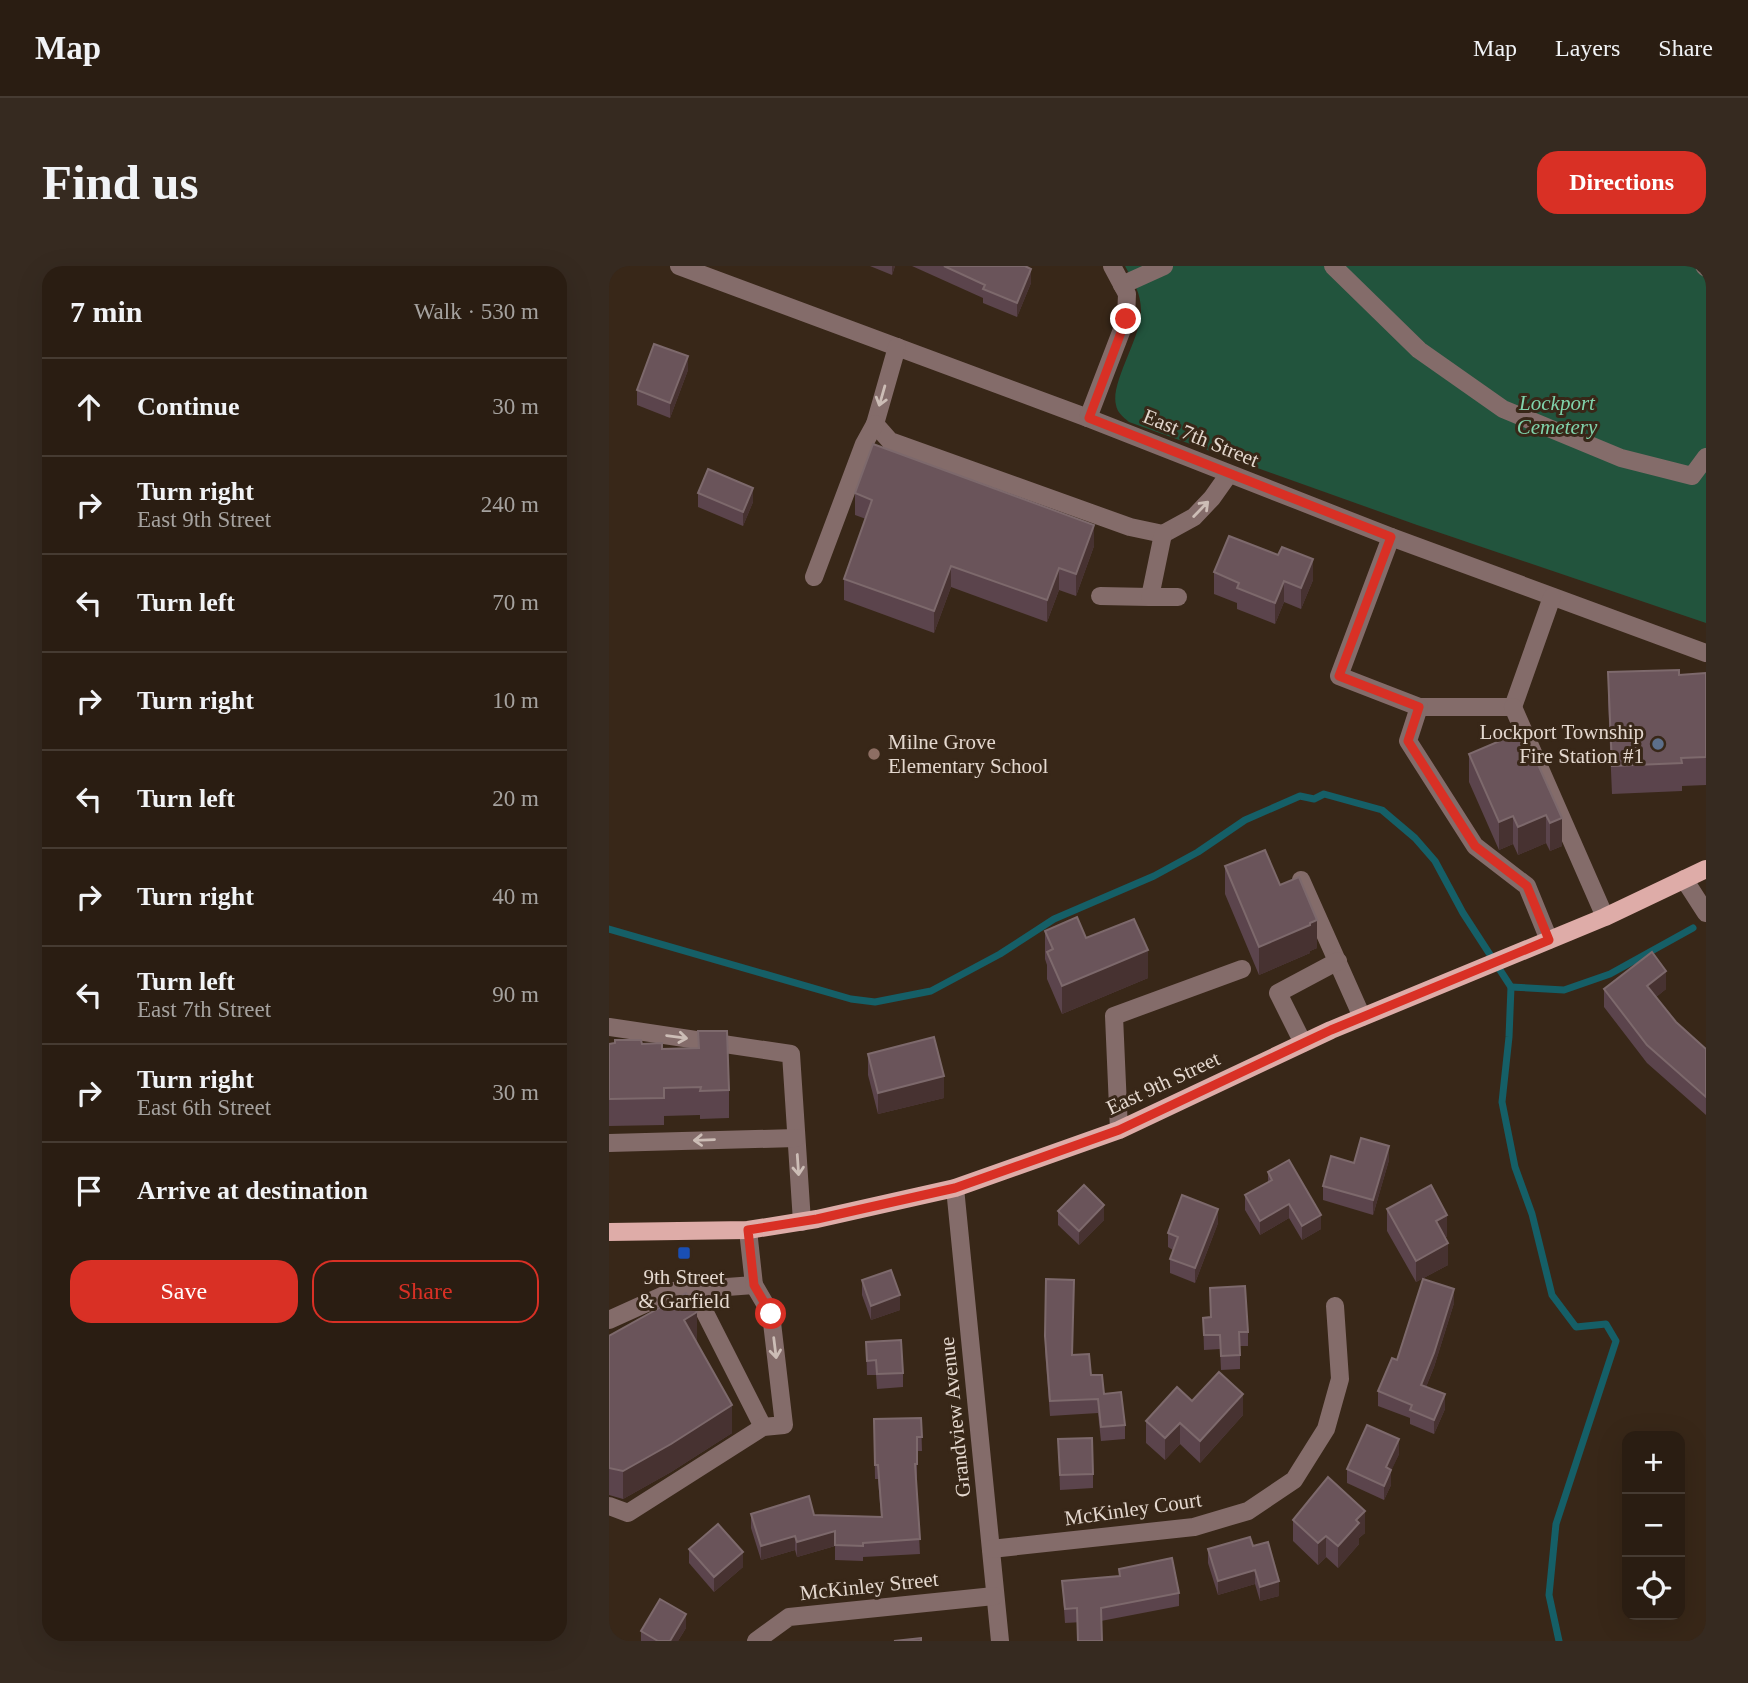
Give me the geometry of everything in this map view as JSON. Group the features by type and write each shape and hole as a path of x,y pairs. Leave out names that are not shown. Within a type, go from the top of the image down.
{"main road":[{"name":"East 9th Street","path":"609,1232 748,1230 802,1222 955,1188 1119,1130 1303,1043 1605,917 1706,869"}],"street":[{"name":"East 7th Street","path":"679,266 1089,418 1391,537 1706,653"},
{"path":"1089,418 1126,319 1127,294 1112,266"},
{"path":"1122,285 1164,266"},
{"path":"1333,266 1419,350 1503,409 1621,457 1692,476 1706,457"},
{"path":"814,577 864,444 875,424 897,347"},
{"path":"875,424 890,440 1130,527 1163,534 1194,517 1229,474"},
{"path":"1150,597 1163,534"},
{"path":"1391,537 1339,676 1419,707 1513,706"},
{"path":"1100,596 1178,597"},
{"path":"1552,597 1513,706 1605,917"},
{"path":"1419,707 1408,741 1475,846 1527,886 1549,940"},
{"path":"1684,879 1706,913"},
{"path":"1301,880 1362,1017"},
{"path":"1303,1043 1278,993 1338,961"},
{"path":"1119,1130 1114,1016 1242,969"},
{"path":"609,1027 791,1054 802,1222"},
{"path":"609,1143 796,1138"},
{"name":"Grandview Avenue","path":"955,1188 1000,1641"},
{"path":"609,1506 628,1513 763,1427 784,1425 771,1314 754,1285 748,1230"},
{"path":"609,1320 673,1291 754,1285"},
{"path":"693,1289 763,1427"},
{"name":"McKinley Court","path":"991,1549 1194,1527 1248,1511 1294,1480 1326,1429 1340,1379 1335,1306"},
{"name":"McKinley Street","path":"756,1641 789,1617 994,1596"}],"green space":[{"name":"Lockport Cemetery","path":"1125,266 1706,266 1706,623 1417,525 1129,422 1118,410 1115,396 1140,322 1141,305 1134,282"}],"building":[{"path":"944,266 1025,266 1031,269 1017,303 983,289 985,285"},
{"path":"654,344 688,356 670,403 637,390"},
{"path":"873,444 1094,525 1076,574 1059,568 1047,600 951,566 934,611 844,579 872,500 855,493"},
{"path":"708,469 753,488 743,512 698,493"},
{"path":"1229,536 1278,555 1282,547 1313,559 1301,588 1284,581 1275,603 1237,588 1239,583 1214,572"},
{"name":"Lockport Township Fire Station #1","path":"1679,670 1679,675 1706,673 1706,757 1681,758 1682,763 1612,766 1608,672"},
{"path":"1523,731 1562,818 1550,823 1546,815 1518,827 1513,816 1499,822 1469,754"},
{"path":"1265,850 1280,885 1299,877 1317,920 1259,947 1225,866"},
{"path":"1077,917 1086,938 1134,919 1148,950 1062,986 1047,952 1053,949 1045,931"},
{"path":"1652,952 1666,971 1647,986 1676,1022 1706,1049 1706,1097 1647,1045 1604,989"},
{"path":"698,1031 727,1031 729,1090 700,1091 701,1087 664,1088 664,1098 609,1099 609,1044 615,1043 615,1040 641,1040 642,1044 662,1043 662,1049 699,1048"},
{"path":"934,1037 944,1076 878,1093 868,1054"},
{"path":"1361,1138 1389,1146 1373,1200 1323,1186 1331,1156 1354,1163"},
{"path":"1289,1160 1321,1215 1302,1226 1289,1204 1260,1221 1245,1195 1272,1180 1268,1172"},
{"path":"1084,1185 1104,1205 1079,1231 1058,1211"},
{"path":"1431,1185 1447,1215 1436,1221 1448,1243 1416,1261 1387,1209"},
{"path":"1182,1195 1218,1209 1195,1268 1170,1259 1178,1237 1168,1233"},
{"path":"891,1270 900,1295 871,1306 862,1280"},
{"path":"1046,1279 1074,1280 1072,1355 1089,1354 1091,1375 1102,1375 1104,1394 1121,1392 1125,1425 1101,1427 1098,1399 1050,1401 1045,1336"},
{"path":"1423,1279 1454,1289 1421,1385 1445,1394 1434,1420 1410,1410 1412,1405 1378,1391 1392,1358 1397,1360"},
{"path":"1245,1286 1248,1332 1239,1332 1240,1355 1221,1356 1220,1335 1204,1335 1203,1318 1211,1317 1210,1288"},
{"path":"686,1293 697,1312 684,1320 732,1405 623,1471 609,1468 609,1336"},
{"path":"901,1340 903,1373 877,1374 876,1360 867,1361 866,1342"},
{"path":"1219,1372 1243,1394 1200,1441 1180,1423 1165,1438 1146,1421 1177,1387 1192,1401"},
{"path":"921,1418 922,1437 917,1437 915,1464 920,1539 863,1543 863,1546 835,1545 835,1531 797,1542 795,1536 761,1546 751,1514 809,1496 814,1515 882,1517 878,1465 875,1465 874,1419"},
{"path":"1367,1425 1399,1439 1386,1467 1391,1470 1384,1486 1347,1469"},
{"path":"1092,1438 1093,1474 1060,1475 1058,1439"},
{"path":"1328,1477 1365,1511 1356,1520 1359,1523 1338,1546 1326,1536 1318,1543 1293,1520"},
{"path":"718,1524 743,1552 714,1577 689,1549"},
{"path":"1250,1537 1253,1546 1268,1542 1279,1581 1260,1587 1255,1570 1218,1581 1208,1549"},
{"path":"1172,1558 1179,1593 1101,1608 1102,1641 1078,1641 1077,1608 1065,1609 1062,1581 1120,1576 1119,1569"},
{"path":"660,1599 686,1614 670,1641 658,1641 641,1631"},
{"path":"921,1638 921,1641 894,1641"}],"waterway":[{"path":"609,929 851,999 875,1002 931,991 1000,954 1054,919 1154,876 1198,852 1245,820 1300,796 1314,799 1324,794 1382,810 1415,838 1435,861 1463,913 1511,987 1502,1102 1515,1167 1532,1214 1552,1295 1576,1327 1606,1324 1616,1341 1556,1524 1549,1595 1559,1641"},
{"path":"1511,987 1564,990 1610,974 1693,928"}],"place":[{"name":"Lockport Township Fire Station #1","path":"1658,744"},
{"name":"Milne Grove Elementary School","path":"874,754"},
{"name":"9th Street & Garfield","path":"684,1253"}],"route":[{"path":"771,1314 754,1285 748,1230 817,1219 955,1188 1119,1130 1331,1030 1549,940 1527,886 1475,846 1408,741 1419,707 1339,676 1391,537 1089,418 1126,319"}]}
